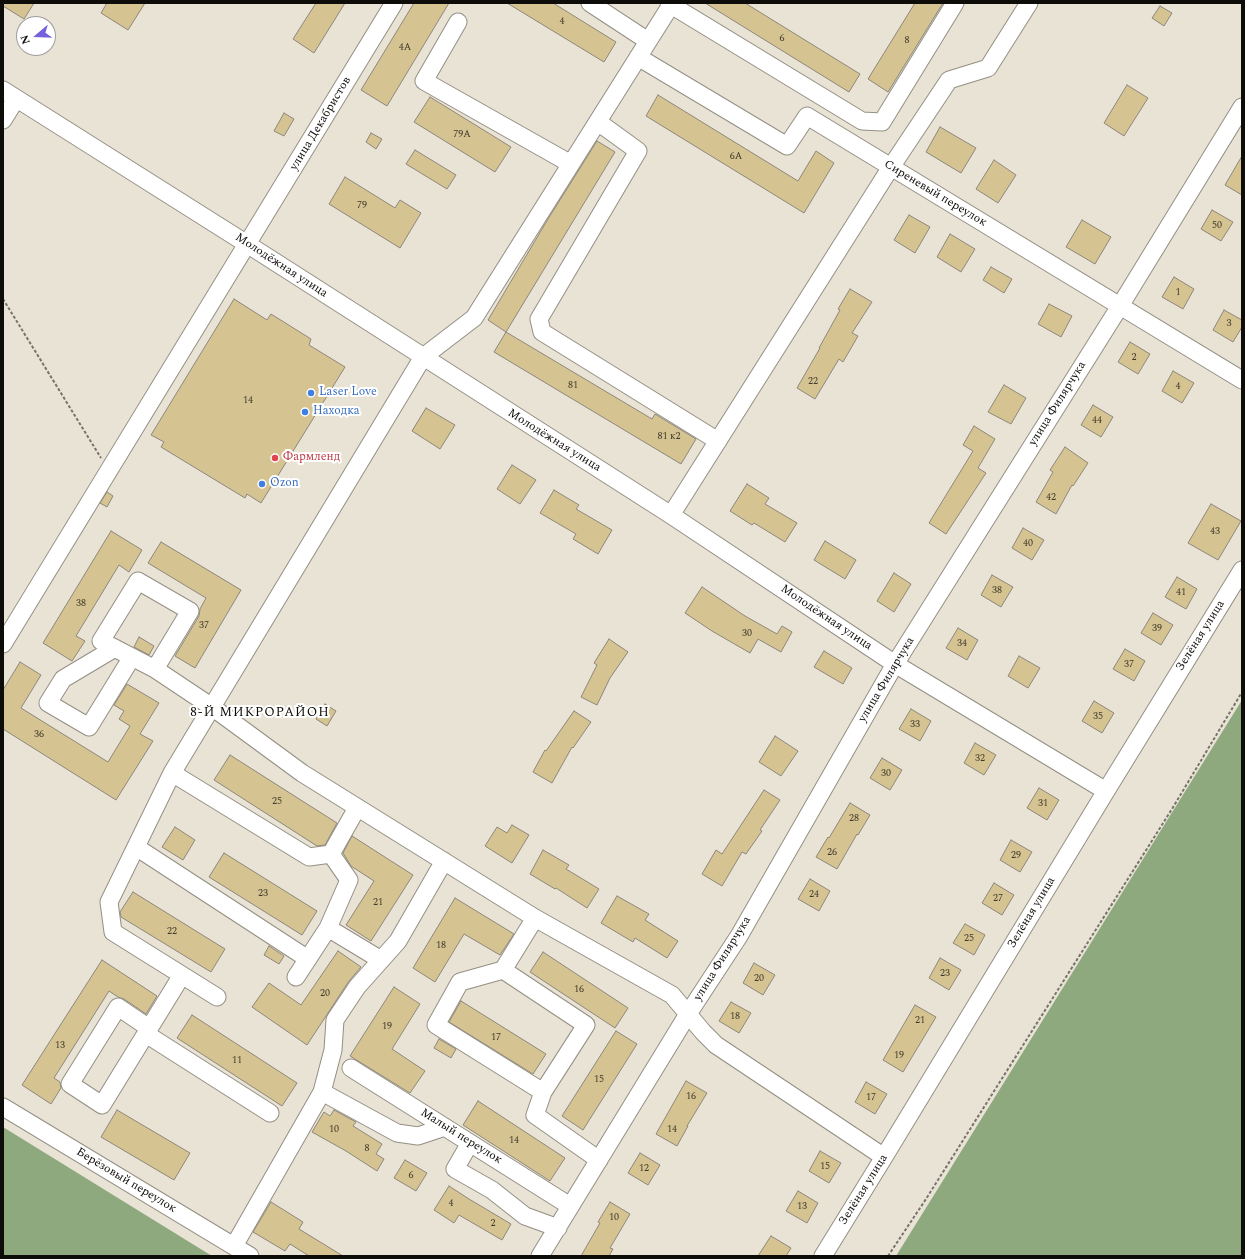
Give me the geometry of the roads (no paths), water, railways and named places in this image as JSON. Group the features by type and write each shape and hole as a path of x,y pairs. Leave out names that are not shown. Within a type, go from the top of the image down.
{"street":[{"name":"улица Декабристов","path":"3,644 394,3"},
{"path":"590,3 648,41"},
{"path":"218,997 113,932 109,902 172,772 423,357 474,318 598,122 670,4 862,121 882,122 955,3"},
{"path":"671,515 891,167 949,80 988,68 1029,3"},
{"path":"458,22 424,81 571,164"},
{"name":"Сиреневый переулок","path":"638,57 787,146 807,116 1242,380"},
{"name":"Молодёжная улица","path":"10,95 247,244 671,515 896,664 1106,791"},
{"path":"3,120 10,95"},
{"name":"улица Филярчука","path":"540,1256 688,1014 739,936 896,664 1120,306 1242,107"},
{"path":"598,122 638,151 539,319 542,332 718,441"},
{"name":"Зелёная улица","path":"823,1256 1242,570"},
{"path":"155,669 190,611 138,581 101,641 155,669 212,707 302,773 357,808 535,918 672,995 716,1045 884,1157"},
{"path":"115,648 63,679 48,703 89,727 132,657"},
{"path":"172,772 309,857 330,854"},
{"path":"330,854 357,808"},
{"path":"136,847 308,959"},
{"path":"296,977 328,928 349,880 330,854"},
{"path":"234,1246 322,1092 333,1050 335,1020 357,987 398,941 444,861"},
{"path":"535,918 503,970 460,982 436,1025 543,1092"},
{"path":"328,928 381,960"},
{"path":"503,970 586,1025 543,1092 535,1115 599,1160"},
{"path":"182,975 148,1031 102,1105 70,1084 118,1007 148,1031 270,1113"},
{"name":"Малый переулок","path":"351,1068 570,1206"},
{"path":"322,1092 397,1133 418,1136 445,1127"},
{"name":"Берёзовый переулок","path":"3,1107 250,1256"},
{"path":"470,1143 455,1169 492,1190 525,1216 558,1228"}],"place":[{"name":"Laser Love","path":"311,393"},
{"name":"Находка","path":"305,412"},
{"name":"Фармленд","path":"275,458"},
{"name":"Ozon","path":"262,484"}],"district":[{"name":"8-Й МИКРОРАЙОН","path":"260,713"}]}
